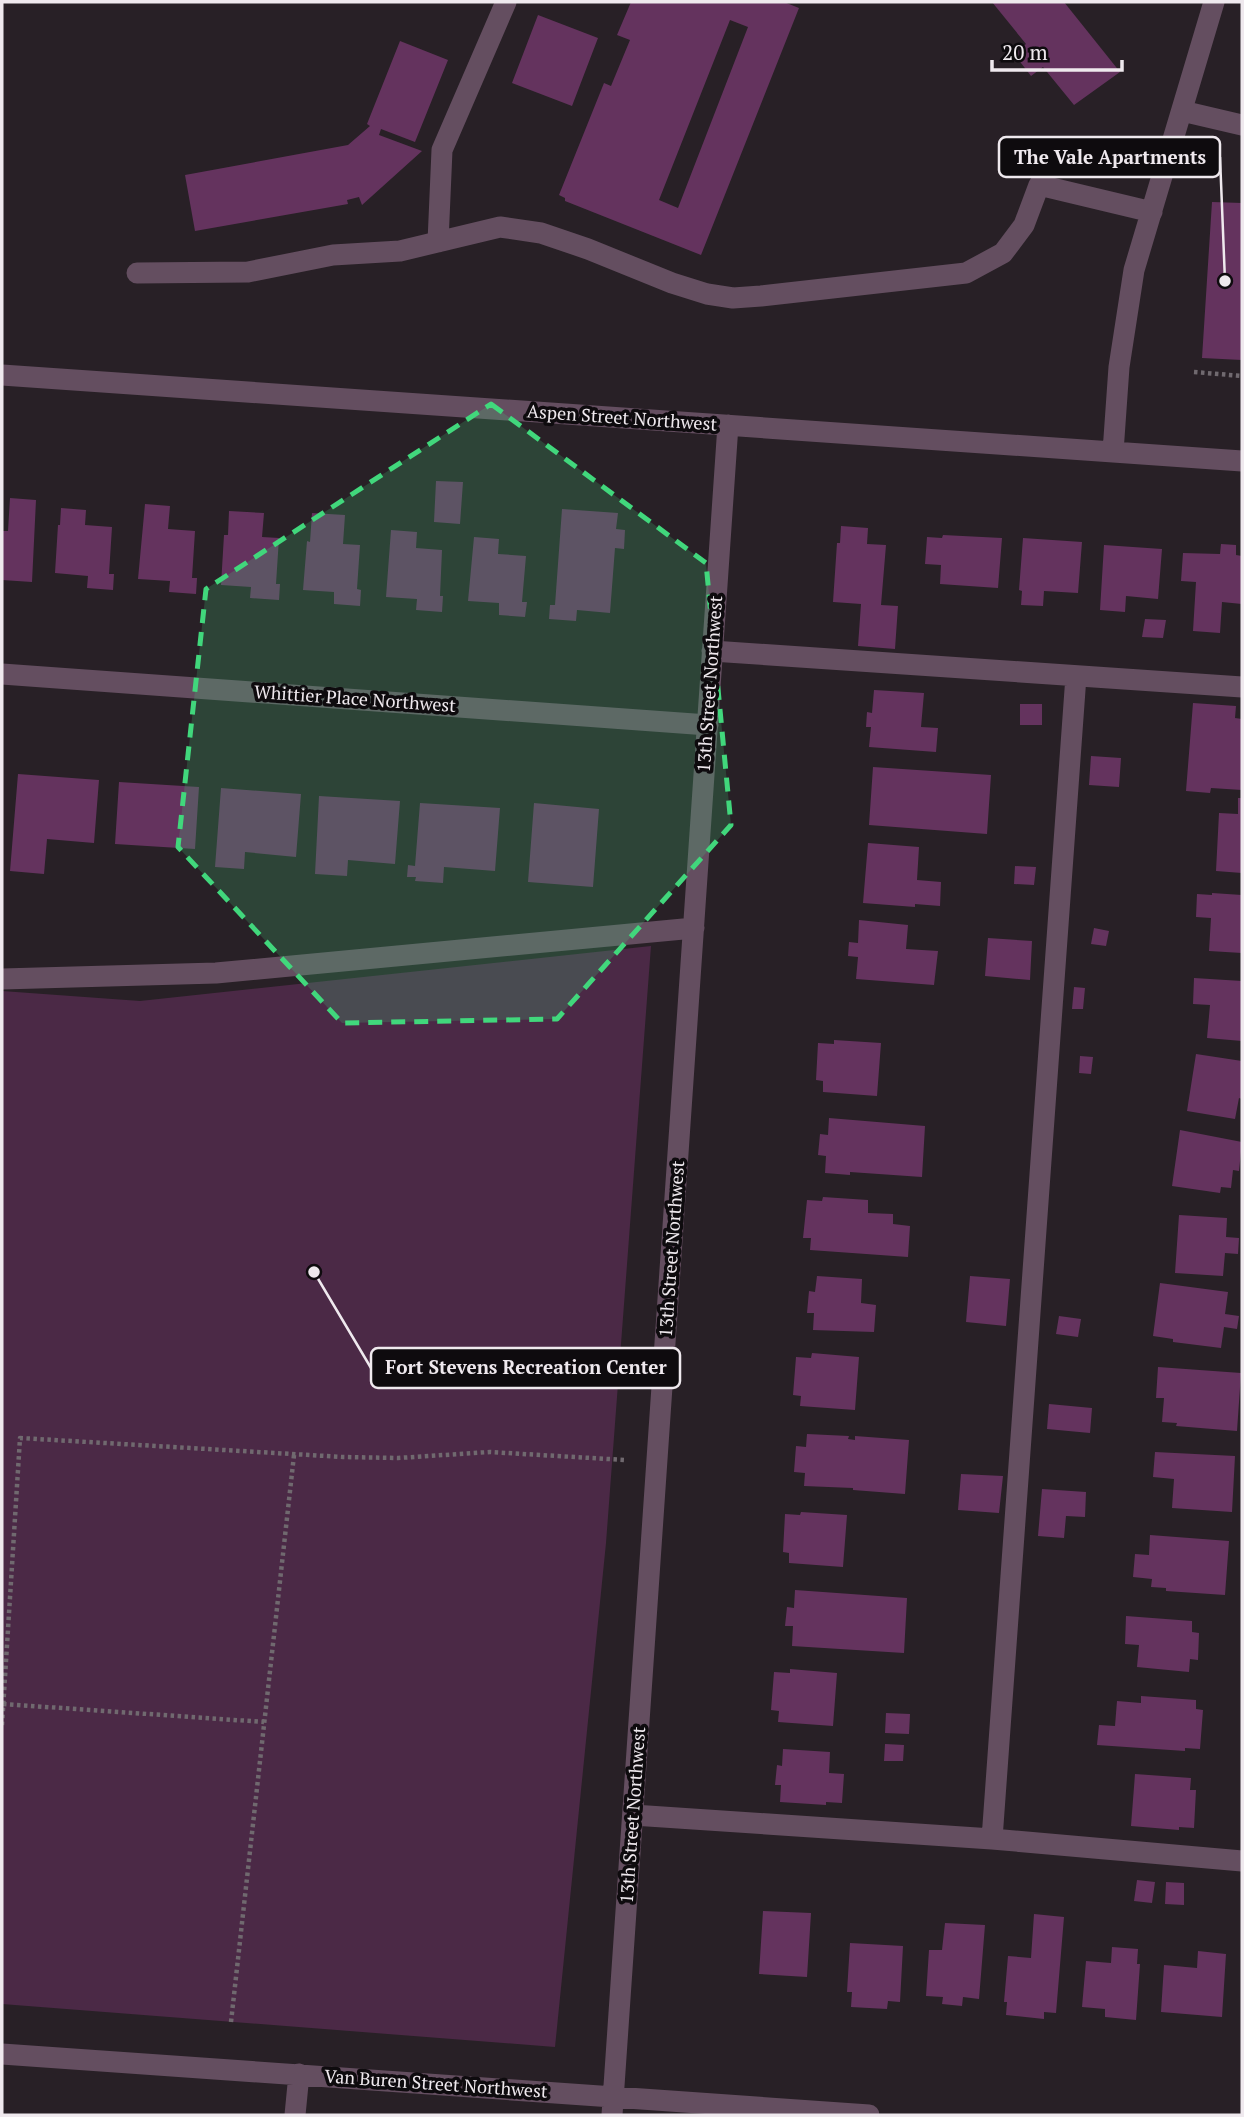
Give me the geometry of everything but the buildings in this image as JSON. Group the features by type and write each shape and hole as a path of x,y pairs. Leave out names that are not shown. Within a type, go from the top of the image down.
{"street":[{"path":"438,242 442,150 506,2"},
{"path":"1113,452 1123,335 1134,270 1214,2"},
{"path":"1182,111 1242,125"},
{"path":"137,273 248,272 333,255 401,251 500,227 541,233 672,283 707,294 733,298 967,273 1003,253 1024,225 1039,185 1152,212"},
{"name":"Aspen Street Northwest","path":"2,375 1242,461"},
{"name":"13th Street Northwest","path":"613,2106 728,425"},
{"path":"712,651 1242,687"},
{"name":"Whittier Place Northwest","path":"2,674 708,725"},
{"path":"992,1839 1076,676"},
{"path":"2,979 216,973 694,928"},
{"path":"633,1815 992,1839 1242,1861"},
{"name":"Van Buren Street Northwest","path":"2,2054 299,2074 613,2106 869,2115"},
{"path":"295,2115 299,2074"}],"path":[{"path":"1194,372 1242,376"},
{"path":"2,1725 20,1438 294,1455 398,1458 516,1452 657,1463"},
{"path":"231,2022 294,1455"},
{"path":"3,1704 264,1722"}],"highlighted area":[{"path":"491,404 706,563 731,825 557,1019 342,1023 178,847 206,589"}],"shaded area":[{"path":"651,946 606,1543 555,2047 2,2004 2,991 140,1001"}],"place":[{"name":"The Vale Apartments","path":"1225,281"},
{"name":"Fort Stevens Recreation Center","path":"314,1272"}]}
